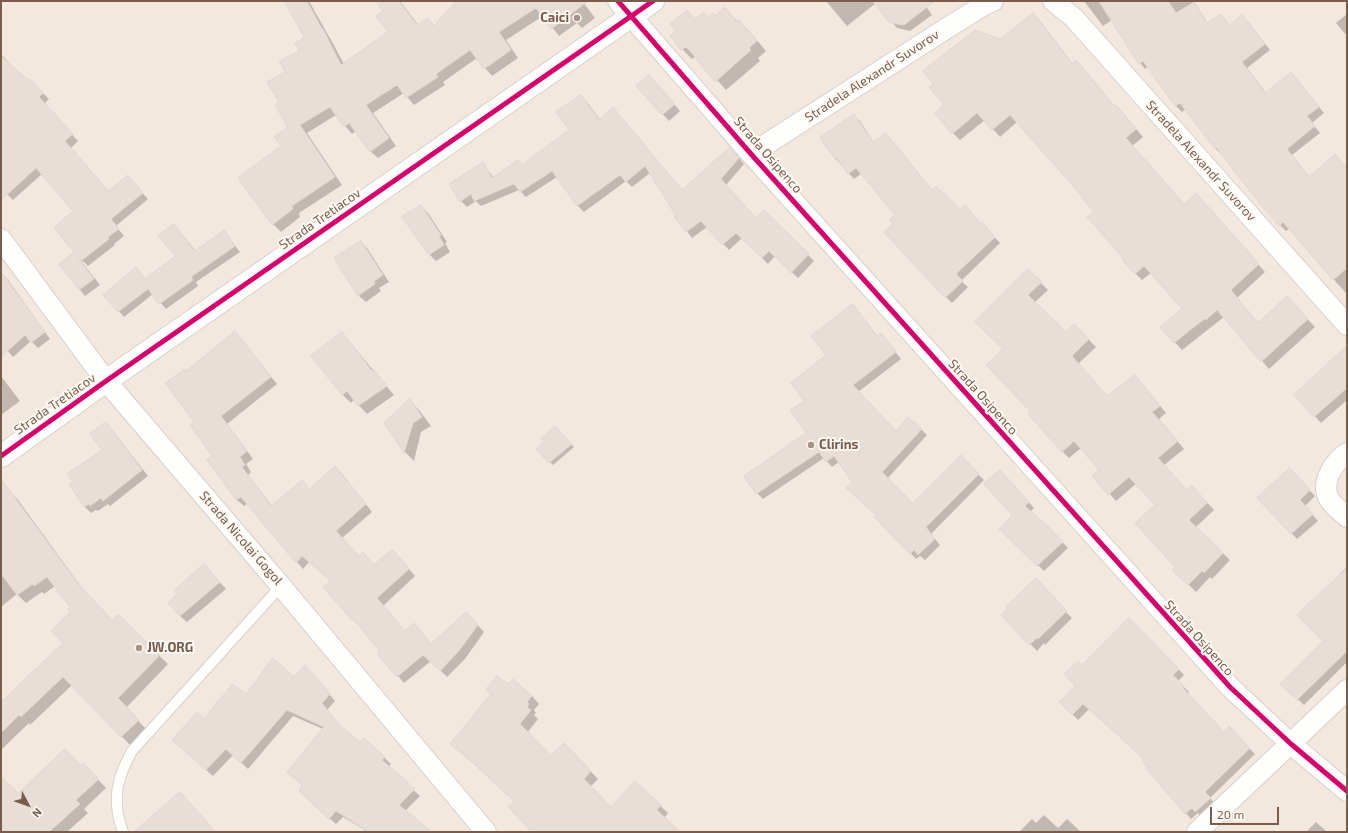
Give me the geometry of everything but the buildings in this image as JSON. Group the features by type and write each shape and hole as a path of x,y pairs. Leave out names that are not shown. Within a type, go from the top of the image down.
{"street":[{"name":"Strada Tretiacov","path":"1,456 625,8 653,1"},
{"name":"Stradela Alexandr Suvorov","path":"752,154 947,28 993,1"},
{"name":"Stradela Alexandr Suvorov","path":"1053,1 1074,18 1347,325"},
{"name":"Strada Osipenco","path":"625,8 752,154 1230,688 1291,744 1347,791"},
{"name":"Strada Nicolai Gogol","path":"1,240 106,381 282,586 486,832"},
{"path":"1347,453 1340,458 1330,471 1326,484 1329,498 1347,517"},
{"path":"1197,832 1347,690"}],"lane":[{"path":"123,832 117,816 116,800 124,764 132,751 282,586"}],"shaded area":[{"path":"1,1 1347,1 1347,832 1,832"}],"cycle path":[{"path":"618,1 751,154 1230,687 1291,744 1347,791"},
{"path":"1,456 106,381 653,1"}],"place":[{"name":"Caici","path":"577,18"},
{"name":"Clirins","path":"811,445"},
{"name":"JW.ORG","path":"139,648"}]}
